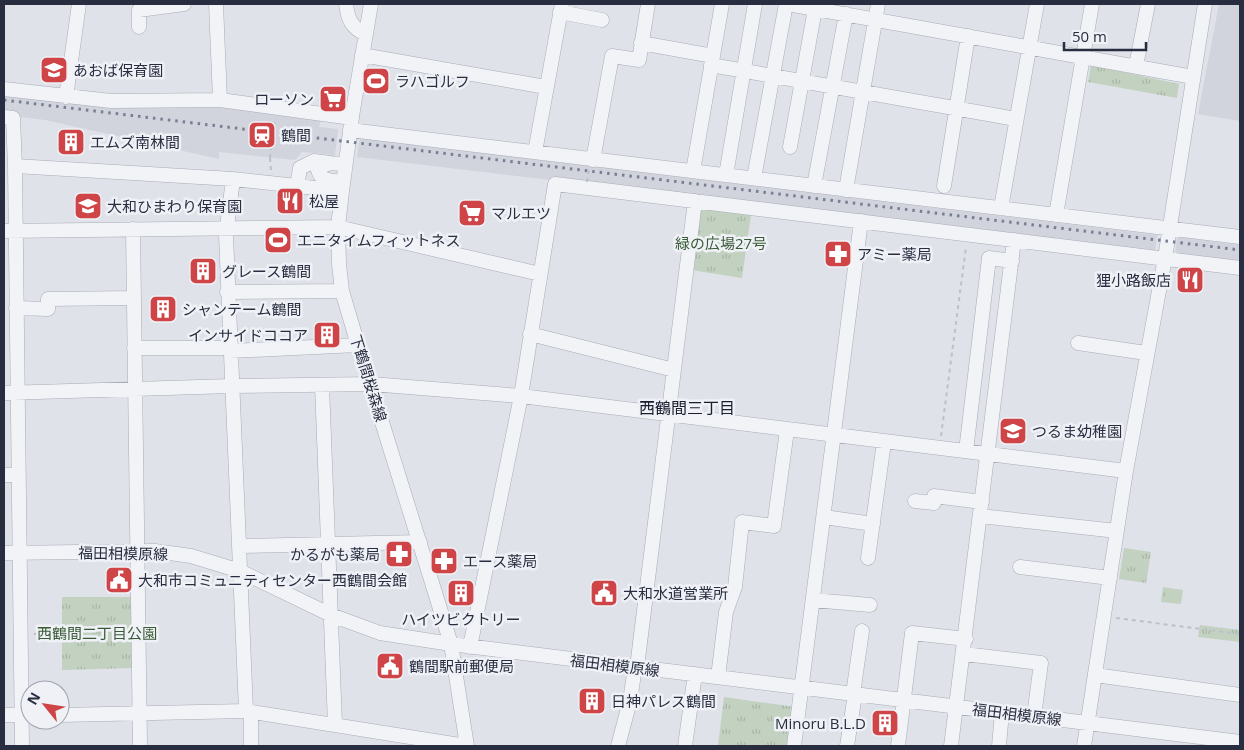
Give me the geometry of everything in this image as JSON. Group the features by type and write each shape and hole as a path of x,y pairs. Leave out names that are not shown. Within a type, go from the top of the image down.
{"street":[{"path":"66,97 79,4"},
{"path":"139,27 140,10 184,4"},
{"path":"216,4 220,100"},
{"path":"346,4 348,20 358,31 366,34"},
{"name":"下鶴間桜森線","path":"372,4 362,55 342,186 338,227 342,291 451,644 466,746"},
{"path":"591,165 612,56 639,60 648,4"},
{"path":"693,171 722,4"},
{"path":"726,175 742,70 755,4"},
{"path":"754,178 787,4 1193,77"},
{"path":"846,190 878,4"},
{"path":"1001,208 1037,4"},
{"path":"1056,216 1092,4"},
{"path":"1136,66 1148,4"},
{"path":"1084,746 1126,471 1146,353 1165,258 1205,4"},
{"path":"535,152 559,6 602,20"},
{"path":"790,147 815,9"},
{"path":"814,186 846,14"},
{"path":"944,186 968,36"},
{"path":"642,43 712,60 742,70 1016,119"},
{"path":"362,55 546,87"},
{"path":"4,89 112,101 220,100 351,124 535,152 591,165 693,171 1240,237"},
{"path":"4,117 13,118 14,166 9,231 16,308 11,393 19,475 19,553 24,680"},
{"path":"297,186 300,168 314,161 345,165"},
{"path":"330,163 323,164 318,170 319,175 324,180 342,186"},
{"path":"14,166 233,179 297,186 342,186"},
{"path":"233,179 228,227 227,292 240,571 251,746"},
{"path":"470,647 521,396 556,184 1240,268"},
{"path":"618,746 630,701 636,667 695,201"},
{"path":"794,746 861,221"},
{"path":"9,231 338,227 540,274"},
{"path":"133,229 140,746"},
{"path":"950,746 966,639 1014,240"},
{"path":"966,451 990,258 1012,261"},
{"path":"227,292 342,291"},
{"path":"16,308 48,309 48,299 134,298"},
{"path":"530,334 674,370"},
{"path":"1078,343 1146,353"},
{"path":"134,348 230,349 358,345"},
{"path":"11,393 371,384 521,396 1126,471"},
{"path":"322,385 335,725"},
{"path":"718,677 726,612 735,587 742,522 774,526 787,430"},
{"path":"868,558 884,442"},
{"path":"4,475 19,475"},
{"path":"915,501 934,503 934,496 982,502"},
{"path":"980,516 1117,531"},
{"path":"824,517 874,524"},
{"path":"239,546 420,542"},
{"name":"福田相模原線","path":"4,553 137,550 191,556 240,571 331,615 380,633 470,647 1240,742"},
{"path":"1020,567 1110,578"},
{"path":"813,600 870,605"},
{"path":"847,746 862,631"},
{"path":"898,746 912,633 966,639"},
{"path":"964,654 1041,663 1034,716"},
{"path":"685,746 695,674"},
{"path":"1095,675 1240,695"},
{"path":"70,715 248,712 466,746"},
{"path":"999,746 1002,712"},
{"path":"4,715 20,715"},
{"path":"22,746 24,730"}],"path":[{"path":"271,172 270,158 276,118"},
{"path":"266,136 273,137"},
{"path":"587,182 591,165"},
{"path":"939,448 968,234"},
{"path":"1110,618 1240,634"},
{"path":"21,634 64,633"}],"shaded area":[{"path":"1219,4 1240,4 1240,121 1198,114"},
{"path":"4,94 217,106 321,119 319,127 338,129 335,155 302,152 295,160 219,152 219,159 45,120 4,115"},
{"path":"360,138 1157,235 1155,252 357,157"},
{"path":"1177,237 1240,245 1240,262 1175,255"}],"green space":[{"path":"1091,65 1179,84 1177,98 1088,82"},
{"name":"緑の広場27号","path":"700,208 751,215 742,278 691,270"},
{"path":"1124,548 1151,552 1146,583 1119,579"},
{"path":"1163,587 1183,590 1181,604 1161,602"},
{"name":"西鶴間二丁目公園","path":"62,597 133,597 133,668 62,670"},
{"path":"1200,625 1240,630 1240,642 1198,637"},
{"path":"724,697 795,707 790,746 718,746"}],"railway":[{"path":"4,100 1240,250"}],"place":[{"name":"あおば保育園","path":"54,70"},
{"name":"ラハゴルフ","path":"376,81"},
{"name":"ローソン","path":"333,99"},
{"name":"鶴間","path":"262,135"},
{"name":"エムズ南林間","path":"71,142"},
{"name":"松屋","path":"290,201"},
{"name":"大和ひまわり保育園","path":"88,206"},
{"name":"マルエツ","path":"472,213"},
{"name":"エニタイムフィットネス","path":"278,240"},
{"name":"アミー薬局","path":"838,254"},
{"name":"グレース鶴間","path":"203,271"},
{"name":"狸小路飯店","path":"1190,280"},
{"name":"シャンテーム鶴間","path":"163,309"},
{"name":"インサイドココア","path":"327,335"},
{"name":"つるま幼稚園","path":"1013,431"},
{"name":"かるがも薬局","path":"399,554"},
{"name":"エース薬局","path":"444,561"},
{"name":"大和市コミュニティセンター西鶴間会館","path":"119,580"},
{"name":"ハイツビクトリー","path":"461,593"},
{"name":"大和水道営業所","path":"604,593"},
{"name":"鶴間駅前郵便局","path":"390,666"},
{"name":"日神パレス鶴間","path":"592,701"},
{"name":"Minoru B.L.D","path":"885,723"}],"district":[{"name":"西鶴間三丁目","path":"687,408"}]}
